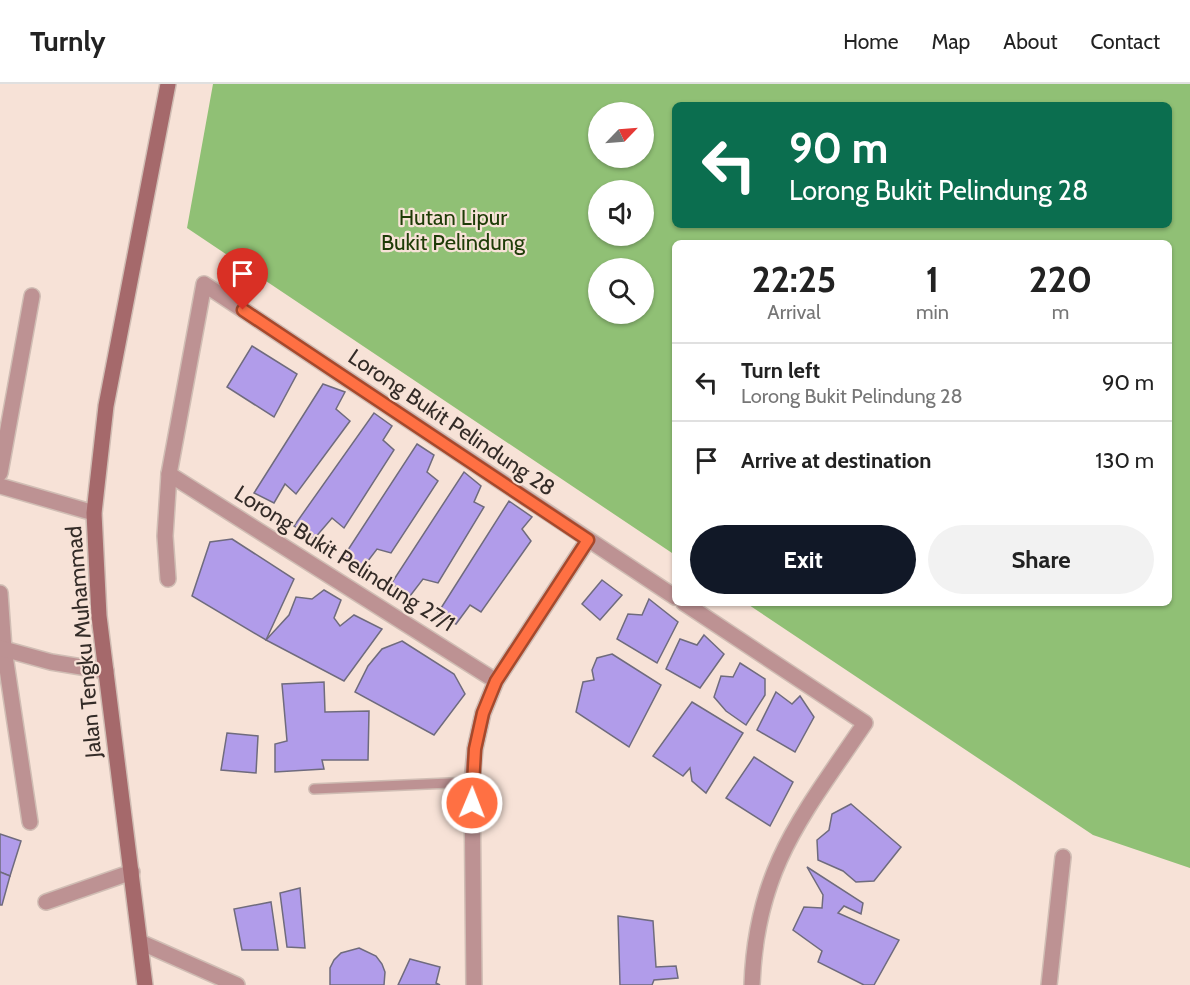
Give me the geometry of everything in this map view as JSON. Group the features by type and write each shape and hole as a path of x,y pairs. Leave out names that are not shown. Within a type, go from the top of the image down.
{"main road":[{"name":"Jalan Tengku Muhammad","path":"146,985 105,671 98,606 94,513 106,406 168,84"}],"street":[{"name":"Lorong Bukit Pelindung 28","path":"169,474 204,284 672,595"},
{"path":"0,473 32,296"},
{"path":"168,579 165,536 169,474"},
{"name":"Lorong Bukit Pelindung 27/1","path":"169,474 496,681"},
{"path":"0,486 94,513"},
{"path":"474,985 472,782 477,740 496,681 588,540"},
{"path":"0,593 2,648 30,822"},
{"path":"689,606 865,723 783,848 762,905 755,939 752,985"},
{"path":"2,648 51,662 105,671"},
{"path":"1049,985 1063,857"},
{"path":"46,902 132,872"},
{"path":"140,942 237,985"}],"lane":[{"path":"314,789 472,782"}],"green space":[{"name":"Hutan Lipur Bukit Pelindung","path":"213,84 1190,84 1190,868 1093,835 750,606 1172,606 1172,240 672,240 672,553 187,228"}],"building":[{"path":"252,346 297,374 274,417 227,387"},
{"path":"323,384 345,392 336,409 350,421 296,494 285,484 274,503 254,493"},
{"path":"374,413 392,426 383,440 394,450 344,528 332,518 314,539 294,526"},
{"path":"417,444 434,455 427,472 438,481 391,553 377,549 364,566 344,556"},
{"path":"464,472 481,486 474,502 484,507 438,583 423,579 410,596 391,584"},
{"path":"509,501 532,517 522,529 531,541 481,612 470,605 456,624 436,616"},
{"path":"232,539 294,579 266,640 192,596 210,542"},
{"path":"602,580 622,595 600,620 582,604"},
{"path":"324,590 341,600 334,618 340,626 354,615 382,629 344,681 266,640 289,615 296,597 312,599"},
{"path":"649,599 678,622 657,663 617,639 628,614 642,615"},
{"path":"704,635 724,654 700,688 666,669 680,639 697,645"},
{"path":"402,641 454,674 465,694 434,735 355,692 368,666 382,649"},
{"path":"612,654 661,685 629,747 576,712 583,682 594,680 592,670 597,658"},
{"path":"740,663 765,679 765,695 746,725 726,711 714,697 721,676 733,677"},
{"path":"324,682 325,712 369,711 368,760 322,760 324,769 275,772 275,744 287,741 282,684"},
{"path":"776,692 792,704 800,696 814,717 795,752 757,730"},
{"path":"692,702 743,733 706,793 692,781 690,768 683,776 653,756"},
{"path":"227,733 258,736 256,773 221,770"},
{"path":"754,757 793,782 770,826 726,798"},
{"path":"851,804 901,847 874,881 856,882 843,871 818,860 817,840 829,830 832,814"},
{"path":"0,834 21,841 10,876 0,872"},
{"path":"807,867 863,903 861,914 844,906 838,913 899,940 874,985 864,985 818,962 822,951 793,930 804,907 822,908 823,895"},
{"path":"0,872 10,876 2,905 0,905"},
{"path":"300,888 305,948 287,947 280,893"},
{"path":"271,902 278,950 242,950 234,909"},
{"path":"618,916 653,921 656,967 676,966 678,978 654,980 652,985 620,985"},
{"path":"359,948 376,956 382,964 385,972 384,985 330,985 330,968 334,960 341,953"},
{"path":"410,959 440,967 436,983 440,985 398,985"}],"route":[{"path":"243,310 588,540 496,681 483,713 475,749 472,803"}]}
